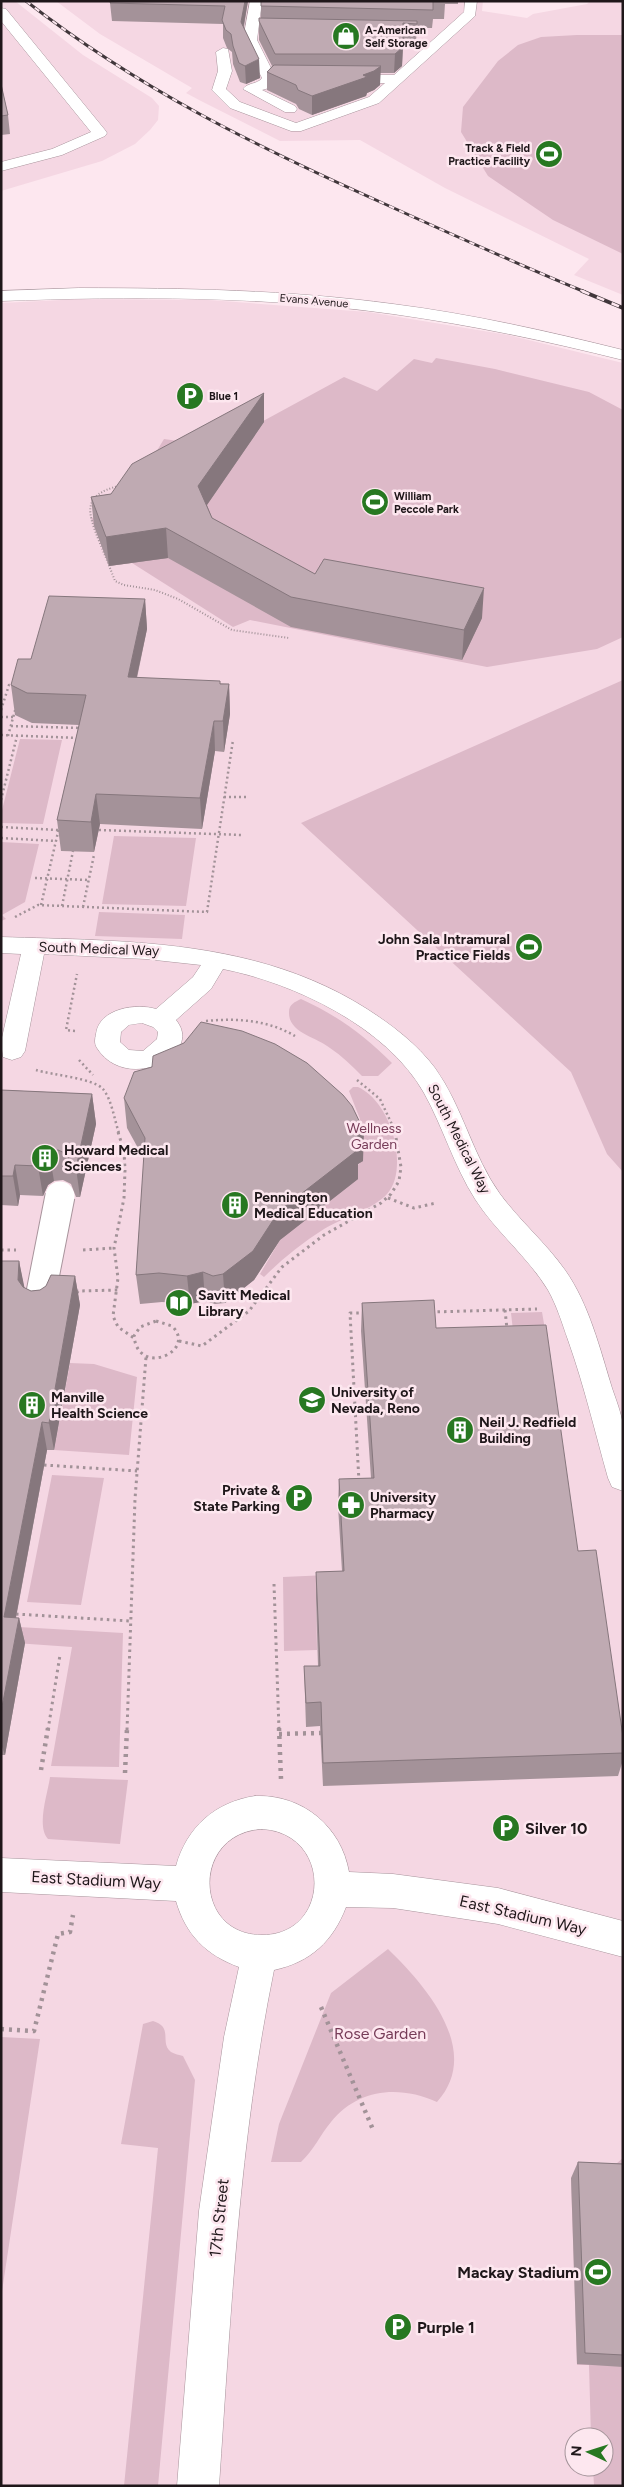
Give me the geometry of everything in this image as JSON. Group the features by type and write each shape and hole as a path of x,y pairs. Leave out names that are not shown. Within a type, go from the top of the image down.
{"street":[{"path":"450,10 470,6"},
{"path":"223,52 225,71 219,90 235,105 296,128 374,100 417,62 430,40 443,28 459,22 470,6"},
{"path":"1,12 100,132 57,152 1,167"},
{"path":"257,19 270,42"},
{"path":"257,19 259,60 269,78"},
{"path":"414,46 430,40"},
{"path":"259,60 278,60"},
{"path":"397,62 417,62"},
{"path":"269,78 264,85 250,89 316,121"},
{"path":"269,78 398,79"},
{"name":"Evans Avenue","path":"1,296 153,293 310,300 458,319 545,336 623,355"},
{"name":"South Medical Way","path":"1,945 158,951 217,959 265,969 327,994 356,1011 386,1034 425,1075 439,1098 485,1193 546,1264 565,1294 586,1350 623,1478"},
{"path":"20,1059 34,946"},
{"path":"161,1019 202,983 217,959"},
{"path":"39,1303 60,1196"},
{"path":"257,1812 280,1814 301,1823 319,1839 328,1854 333,1871 333,1889 327,1909 320,1921 301,1941 281,1950 260,1953 239,1950 220,1940 204,1924 195,1905 191,1884 194,1863 203,1844 217,1829 235,1818 257,1812"},
{"name":"East Stadium Way","path":"1,1875 191,1884"},
{"name":"East Stadium Way","path":"333,1889 393,1892 498,1906 623,1940"},
{"name":"17th Street","path":"198,2486 218,2210 242,2037 260,1953"}],"path":[{"path":"126,484 106,489 90,506 89,515 115,581 124,585 155,590 178,599 232,630 289,638"},
{"path":"1,710 9,685 22,685"},
{"path":"8,736 17,701"},
{"path":"1,717 13,717"},
{"path":"10,726 82,728 78,747"},
{"path":"1,735 80,738"},
{"path":"1,800 17,736"},
{"path":"8,921 41,905 208,912 233,740"},
{"path":"224,797 247,798"},
{"path":"41,905 60,821"},
{"path":"1,827 58,830"},
{"path":"98,830 242,836"},
{"path":"1,838 56,841"},
{"path":"62,906 74,851"},
{"path":"84,907 94,855"},
{"path":"35,878 89,880"},
{"path":"75,1031 66,1030 78,971"},
{"path":"20,1059 52,1076 90,1082 102,1088 108,1098 124,1151 124,1198 114,1248 118,1290 113,1305 113,1316 118,1327 134,1338"},
{"path":"180,1341 202,1346 249,1311 282,1267 324,1235 387,1198 399,1181 401,1167 397,1135 380,1099 357,1080"},
{"path":"387,1198 414,1208 436,1203"},
{"path":"76,1298 78,1291 118,1290"},
{"path":"425,1312 541,1308"},
{"path":"505,1310 508,1336"},
{"path":"359,1486 350,1313 368,1313"},
{"path":"156,1320 176,1328 180,1341 174,1352 161,1358 146,1357 136,1349 134,1338 141,1326 156,1320"},
{"path":"125,1773 137,1471 146,1357"},
{"path":"44,1465 137,1471"},
{"path":"274,1584 282,1787"},
{"path":"16,1614 130,1622"},
{"path":"41,1770 60,1655"},
{"path":"279,1734 321,1733"},
{"path":"1,2029 34,2031 58,1934 70,1932 73,1911"},
{"path":"322,2007 374,2132"}],"shaded area":[{"path":"1,1 15,1 83,55 152,98 159,106 158,120 150,130 135,144 102,161 1,191"},
{"path":"56,1 483,1 482,11 527,18 533,14 587,4 590,1 623,1 623,295 574,275 589,259 445,188 360,140 280,141 201,101 186,93 192,88 100,34"},
{"name":"University of Nevada, Reno","path":"82,299 209,300 368,312 508,335 623,363 623,2486 1,2486 1,303"}],"green space":[{"name":"Track & Field Practice Facility","path":"623,35 623,254 553,220 488,176 461,132 463,107 498,61 518,45 541,37"},
{"name":"William Peccole Park","path":"436,358 495,369 589,392 623,410 623,637 597,649 487,667 250,620 233,627 132,563 109,566 91,518 118,515 164,439 185,442 243,432 344,377 377,391 414,359 432,363"},
{"name":"John Sala Intramural Practice Fields","path":"623,680 623,1172 607,1154 571,1072 301,823"},
{"path":"20,739 62,740 43,824 1,823 1,814"},
{"path":"114,836 196,838 186,906 102,904"},
{"path":"1,842 39,844 25,902 2,915 6,919 1,921"},
{"path":"99,912 185,915 182,939 95,936"},
{"path":"301,999 327,1012 350,1027 392,1063 378,1076 362,1076 334,1051 304,1034 293,1025 289,1009"},
{"name":"Wellness Garden","path":"353,1087 364,1090 375,1100 390,1124 397,1155 395,1180 387,1194 381,1199 324,1229 285,1258 264,1277 260,1274 280,1240 363,1160 356,1128 360,1119 349,1091"},
{"path":"542,1312 548,1347 515,1348 511,1313"},
{"path":"70,1363 94,1364 137,1377 129,1455 54,1450"},
{"path":"52,1475 104,1478 81,1605 27,1602"},
{"path":"350,1574 316,1598 317,1650 284,1651 283,1577"},
{"path":"1,1626 123,1633 119,1767 51,1766 72,1647 1,1642"},
{"path":"50,1777 128,1780 120,1844 48,1839 43,1826 43,1818"},
{"name":"Rose Garden","path":"388,1949 418,1981 444,2020 452,2041 454,2062 450,2082 437,2102 409,2093 380,2093 367,2096 354,2102 331,2122 310,2153 301,2162 271,2162 279,2124 331,1993"},
{"path":"153,2021 163,2027 168,2048 172,2053 183,2056 195,2080 158,2486 124,2486 158,2148 121,2144 143,2024"},
{"path":"1,2037 40,2039 1,2298"},
{"name":"Mackay Stadium","path":"623,2158 623,2486 594,2486 594,2477 614,2477 614,2427 591,2427 589,2365 577,2365 571,2178 598,2179"}],"building":[{"path":"111,1 245,1 241,22 259,59 245,66 239,63 231,34 226,30 222,20 225,6 110,3"},
{"path":"261,1 433,1 433,10 261,6"},
{"path":"259,18 417,21 417,24 403,23 403,47 395,54 275,54"},
{"path":"274,65 381,66 363,75 367,77 312,96 298,90 296,85 267,72"},
{"path":"1,84 8,115 1,116"},
{"path":"264,393 198,486 212,518 315,574 324,559 484,588 464,630 291,597 166,528 106,537 91,497 111,494 132,464"},
{"path":"49,596 145,599 128,677 220,681 220,684 229,684 223,721 214,721 200,798 96,794 91,822 57,820 86,695 27,693 11,685 18,659 31,659"},
{"name":"Pennington Medical Education","path":"201,1022 242,1031 275,1044 307,1063 343,1095 352,1106 364,1131 351,1140 359,1149 279,1211 253,1251 223,1274 213,1276 203,1272 187,1276 159,1273 136,1275 145,1138 124,1098 134,1072 152,1067 153,1056 184,1043"},
{"path":"1,1090 92,1094 76,1168 72,1168 67,1154 58,1150 49,1151 43,1155 38,1166 15,1165 13,1176 1,1176"},
{"path":"1,1261 19,1261 18,1280 23,1287 31,1291 40,1290 46,1286 51,1275 75,1276 49,1423 42,1422 4,1617 19,1618 1,1712"},
{"path":"434,1300 436,1328 546,1325 578,1551 596,1550 623,1737 623,1753 323,1763 321,1702 306,1703 304,1666 320,1666 316,1572 344,1571 339,1479 374,1478 362,1303"},
{"path":"578,2162 623,2164 623,2355 585,2353"}],"railway":[{"path":"26,1 112,62 156,89 245,138 339,183 585,292"},
{"path":"582,291 623,308"}],"place":[{"name":"A-American Self Storage","path":"346,36"},
{"name":"Track & Field Practice Facility","path":"549,154"},
{"name":"Blue 1","path":"190,396"},
{"name":"William Peccole Park","path":"375,502"},
{"name":"John Sala Intramural Practice Fields","path":"529,947"},
{"name":"Howard Medical Sciences","path":"45,1158"},
{"name":"Pennington Medical Education","path":"235,1205"},
{"name":"Savitt Medical Library","path":"179,1303"},
{"name":"University of Nevada, Reno","path":"312,1400"},
{"name":"Manville Health Science","path":"32,1405"},
{"name":"Neil J. Redfield Building","path":"460,1430"},
{"name":"Private & State Parking","path":"299,1498"},
{"name":"University Pharmacy","path":"351,1505"},
{"name":"Silver 10","path":"506,1828"},
{"name":"Mackay Stadium","path":"598,2272"},
{"name":"Purple 1","path":"398,2327"}]}
